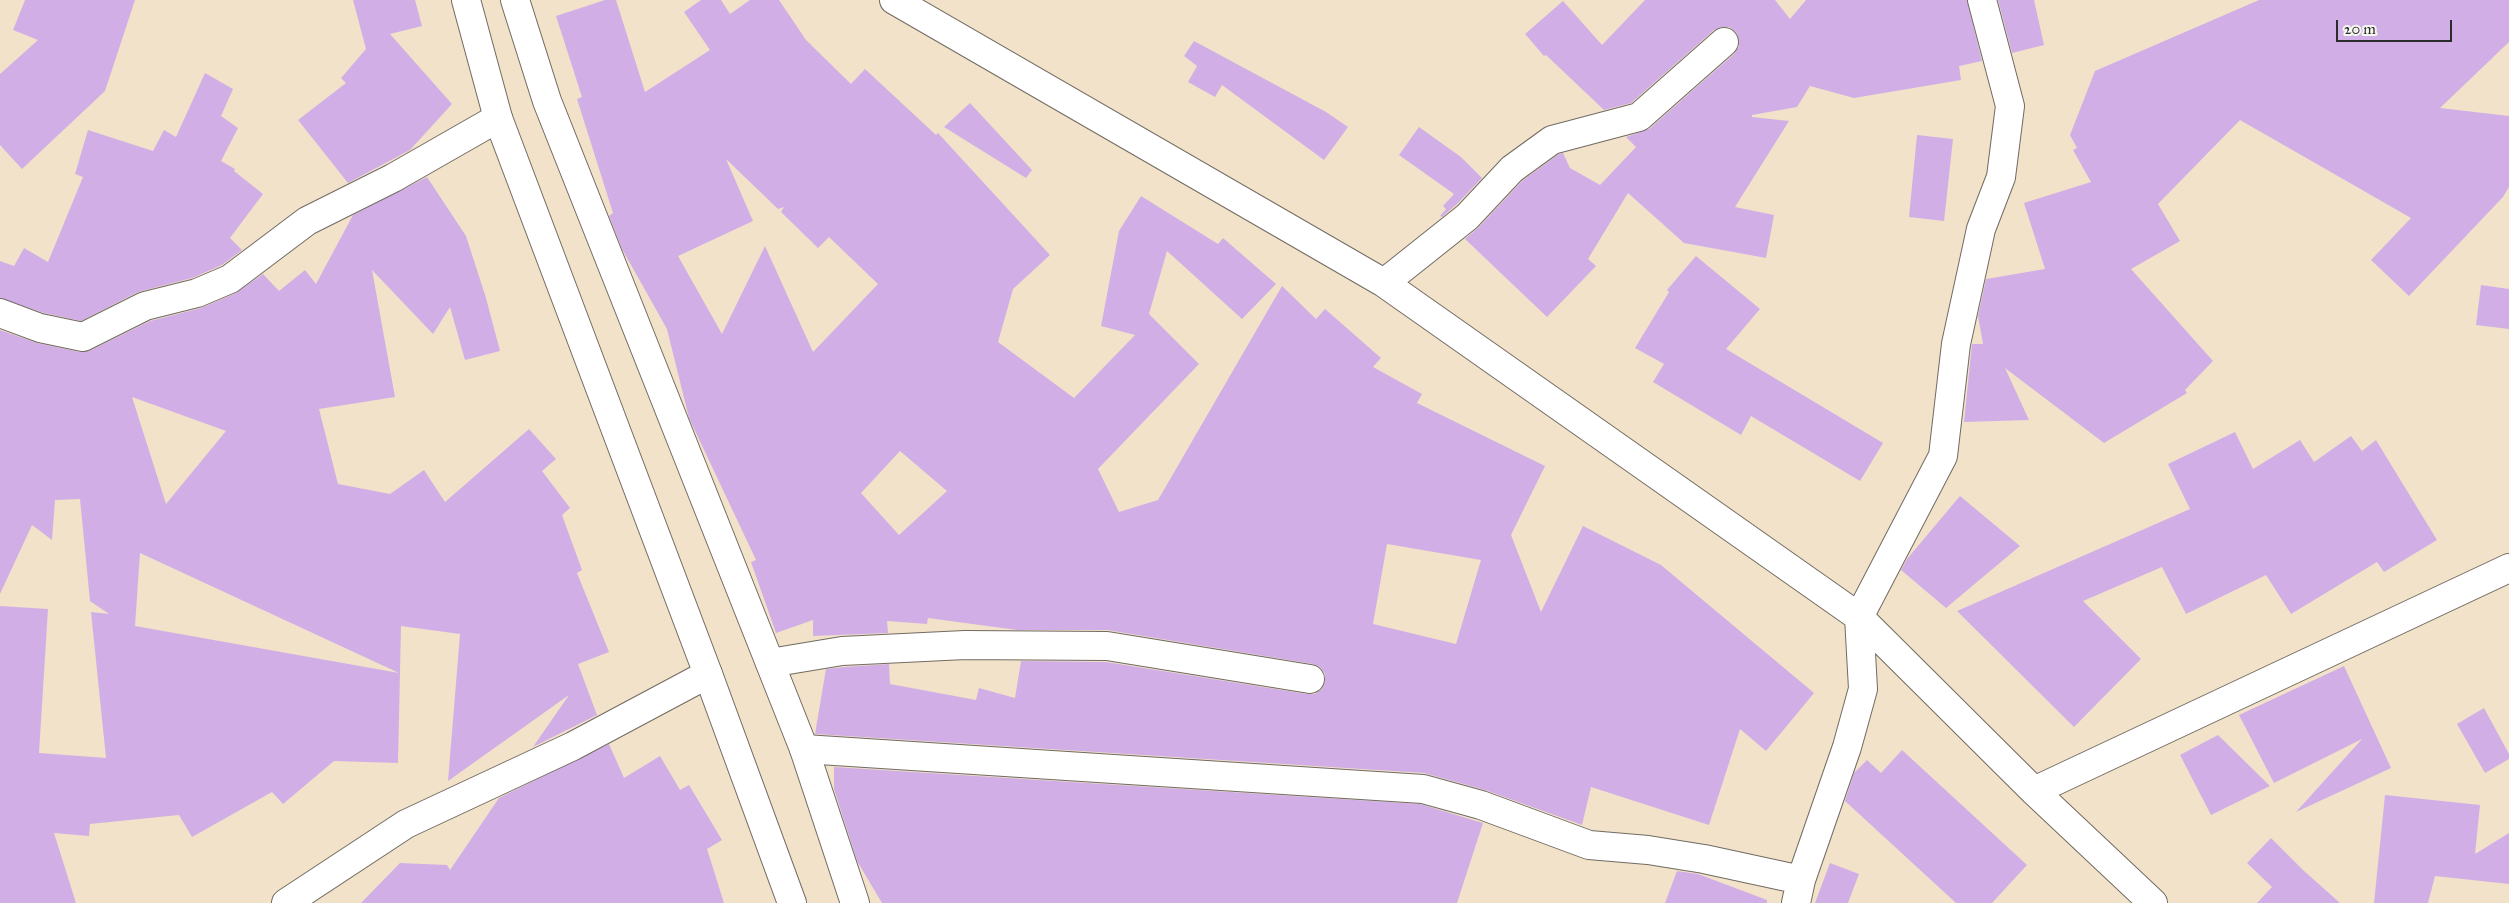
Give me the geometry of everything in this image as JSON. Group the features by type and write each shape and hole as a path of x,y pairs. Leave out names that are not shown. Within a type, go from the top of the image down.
{"street":[{"path":"466,0 498,118 708,674 792,903"},
{"path":"515,0 547,102 804,749 855,903"},
{"path":"894,0 1384,283 1859,617 2034,791 2153,903"},
{"path":"804,749 1423,789 1481,805 1589,845 1648,850 1704,859 1798,892 1847,747 1863,689 1859,617 1944,456 1956,344 1981,229 2001,176 2010,106 1982,0"},
{"path":"1384,283 1467,217 1512,169 1552,140 1639,118 1724,42"},
{"path":"0,313 40,328 83,337 145,306 197,293 230,279 307,221 392,178 498,118"},
{"path":"2034,791 2509,568"},
{"path":"770,663 842,651 964,645 1107,646 1310,679"},
{"path":"286,903 406,824 573,746 708,674"}],"building":[{"path":"25,0 135,0 105,91 22,169 0,145 0,74 38,40 13,30"},
{"path":"353,0 415,0 422,26 390,34 452,104 410,150 348,183 298,120 346,83 341,78 366,49"},
{"path":"605,0 616,0 645,92 710,50 684,12 701,0 721,0 730,14 750,0 779,0 806,40 851,84 865,69 936,135 938,133 1050,255 1013,289 998,342 1074,398 1135,335 1101,326 1119,231 1141,196 1218,244 1223,238 1276,284 1242,319 1167,251 1149,314 1199,364 1098,469 1119,512 1158,500 1282,286 1316,319 1325,309 1381,358 1373,367 1422,394 1417,403 1545,466 1511,535 1541,612 1583,526 1661,565 1814,693 1766,751 1740,729 1709,825 1591,787 1582,825 1485,790 1424,773 815,734 826,669 889,664 890,684 976,700 979,688 1015,698 1021,661 1106,662 1307,694 1315,694 1322,689 1325,682 1325,674 1320,667 1313,664 1107,630 1017,630 928,618 927,624 887,621 888,633 813,636 813,620 776,633 751,562 756,560 689,418 667,329 622,249 609,216 613,213 577,99 582,97 556,16","holes":["726,159 778,209 784,207 781,212 818,248 829,237 878,284 813,352 765,246 722,334 678,256 753,221","900,451 947,491 899,535 861,493","1387,544 1481,560 1456,644 1373,624"]},
{"path":"1645,0 1775,0 1790,19 1806,0 1967,0 1982,61 1959,66 1961,80 1854,98 1810,86 1797,107 1752,115 1752,117 1789,121 1735,207 1774,215 1766,258 1684,243 1628,193 1588,259 1596,266 1547,317 1465,239 1478,228 1522,181 1559,154 1563,153 1570,168 1600,185 1636,147 1626,137 1649,129 1734,54 1739,47 1739,39 1736,32 1729,27 1721,27 1714,30 1631,103 1604,110 1546,55 1544,56 1525,34 1563,1 1602,45"},
{"path":"1998,0 2034,0 2044,45 2012,53"},
{"path":"2259,0 2509,0 2509,42 2440,108 2509,116 2509,187 2503,197 2409,296 2371,260 2411,218 2240,120 2158,204 2180,241 2131,269 2213,361 2185,390 2187,393 2104,443 2005,368 2029,420 1964,422 1972,344 1983,344 1978,316 1986,279 2045,269 2024,203 2091,182 2073,150 2077,148 2070,135 2095,71"},
{"path":"1194,41 1326,112 1348,127 1324,160 1222,85 1215,97 1188,82 1197,66 1184,56"},
{"path":"205,73 233,89 221,116 238,128 221,161 235,169 234,171 263,194 230,238 242,250 222,265 192,278 138,292 81,321 44,313 0,298 0,261 14,266 24,248 48,262 83,177 75,174 88,130 153,151 164,130 176,137"},
{"path":"970,103 1032,170 1026,178 944,127"},
{"path":"1419,127 1461,157 1482,178 1442,217 1440,216 1446,209 1443,206 1454,194 1399,155"},
{"path":"1917,135 1953,139 1944,221 1909,217"},
{"path":"427,177 466,236 486,298 500,351 465,360 450,307 433,334 372,270 395,397 319,409 338,484 390,494 424,470 445,502 529,429 556,459 542,471 570,508 562,515 582,570 577,573 609,652 578,664 597,715 533,747 569,695 448,781 460,634 401,626 398,763 334,761 283,804 272,792 192,837 179,815 90,824 89,836 54,833 76,903 0,903 0,606 48,609 39,753 106,758 91,612 109,614 90,601 80,499 55,500 52,540 32,525 0,594 0,330 37,343 80,352 89,351 150,321 201,308 236,293 263,274 279,291 305,270 316,284 353,215","holes":["132,397 226,431 166,504","140,553 399,673 135,626"]},
{"path":"1696,256 1760,309 1726,349 1883,443 1860,481 1751,416 1741,435 1653,382 1664,364 1635,348 1669,292 1667,290"},
{"path":"2481,285 2509,289 2509,329 2476,325"},
{"path":"2235,432 2253,469 2300,440 2314,462 2351,436 2362,451 2376,440 2437,540 2384,572 2377,562 2291,614 2266,575 2186,614 2162,567 2083,601 2141,659 2074,727 1957,611 2190,509 2168,464"},
{"path":"1960,496 2020,546 1946,608 1901,570 1907,559"},
{"path":"2344,666 2391,768 2296,812 2362,739 2274,783 2239,715"},
{"path":"2484,708 2509,754 2509,759 2485,773 2457,724"},
{"path":"2218,735 2270,786 2211,815 2180,755"},
{"path":"609,744 624,778 660,756 680,790 689,785 722,840 707,849 724,903 361,903 400,863 447,865 450,870 499,798"},
{"path":"1902,750 2027,865 1992,903 1956,903 1845,801 1854,773 1867,760 1881,773"},
{"path":"834,767 1420,804 1483,823 1457,903 882,903 857,861 834,789"},
{"path":"2385,795 2480,805 2475,854 2509,833 2509,884 2435,876 2428,903 2374,903"},
{"path":"2271,838 2340,903 2257,903 2272,887 2247,863"},
{"path":"1830,863 1859,874 1848,903 1815,903"},
{"path":"1677,871 1698,874 1767,900 1767,903 1665,903"}]}
